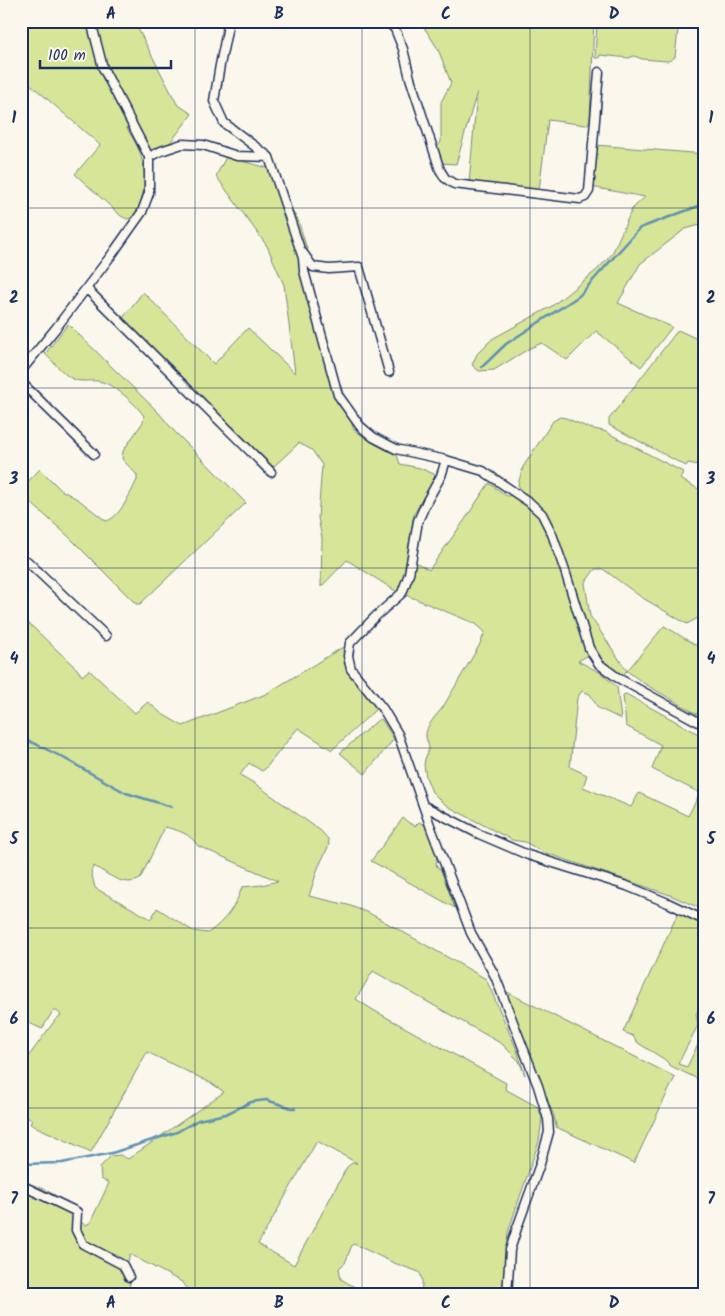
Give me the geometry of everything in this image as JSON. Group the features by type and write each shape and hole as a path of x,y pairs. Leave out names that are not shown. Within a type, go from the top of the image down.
{"street":[{"path":"21,371 87,289 142,212 149,193 149,157 104,68 91,21"},
{"path":"229,21 214,101 224,123 269,157 303,258 304,271 338,395 360,426 373,437 396,449 446,460 483,472 529,502 542,514 552,534 589,648 598,664 618,678 704,725"},
{"path":"386,21 395,29 403,49 410,78 440,170 445,178 454,184 580,199 585,198 589,191 599,72"},
{"path":"149,157 182,144 203,145 237,156 269,157"},
{"path":"300,250 313,267 329,269 359,267 389,372"},
{"path":"87,289 271,472"},
{"path":"21,382 94,454"},
{"path":"446,460 441,476 418,521 409,574 402,594 376,616 350,643 348,656 351,668 383,709 398,734 471,934 495,976 538,1086 548,1119 549,1132 540,1164 516,1228 510,1250 506,1295"},
{"path":"21,567 28,561 106,636"},
{"path":"424,806 479,834 528,855 627,886 704,920"},
{"path":"21,1185 77,1212 76,1230 83,1244 124,1266 129,1277"}],"green space":[{"path":"21,21 134,21 177,104 192,114 170,143 151,152 142,139 126,127 138,148 144,174 141,201 134,217 127,219 121,216 75,174 100,145 21,76"},
{"path":"420,21 594,21 590,119 586,125 548,120 539,190 469,183 477,92 456,164 440,163 436,148 441,142 441,102 451,83 438,49"},
{"path":"597,21 679,21 675,57 667,61 642,59 634,56 629,58 600,55 599,58 595,58"},
{"path":"596,145 704,154 704,224 685,229 640,264 618,303 672,327 641,367 596,331 567,360 542,343 530,348 494,370 479,371 472,365 477,354 492,339 552,306 597,270 612,254 632,209 645,197 591,187"},
{"path":"226,157 272,169 287,209 297,217 308,252 301,271 354,430 375,444 397,455 400,464 420,468 436,475 414,514 407,557 429,570 489,483 507,496 522,494 518,484 523,467 553,421 560,417 589,428 604,431 683,472 680,479 704,492 704,610 698,618 687,624 641,597 603,569 595,569 585,583 590,616 627,671 620,676 604,665 595,655 587,656 578,661 601,673 617,687 621,719 598,708 590,694 582,691 577,698 570,767 587,775 583,787 631,807 639,793 688,816 700,793 652,769 661,745 626,726 623,695 626,694 704,737 704,910 670,895 543,852 525,842 512,840 449,807 432,792 424,765 429,749 426,736 427,728 443,707 479,646 485,632 476,624 394,590 347,560 321,587 322,538 318,518 322,465 312,450 299,443 273,467 268,466 122,319 143,292 214,364 248,328 295,373 284,285 267,246 216,176"},
{"path":"68,324 158,412 174,431 246,503 140,604 136,604 67,535 21,494 21,489 40,469 61,490 79,500 106,521 111,519 120,510 137,480 137,475 122,459 123,451 143,422 144,416 130,400 117,390 98,381 74,380 65,374 45,354"},
{"path":"678,330 704,342 704,466 688,463 686,466 609,425 609,419"},
{"path":"21,616 82,676 89,670 135,713 148,702 162,714 183,726 266,694 343,647 344,663 353,678 374,704 376,708 374,711 332,750 298,728 265,769 262,771 249,763 240,775 321,831 328,839 329,845 318,868 309,896 348,905 371,914 486,979 517,1050 525,1075 519,1061 502,1044 373,971 356,999 506,1083 505,1089 538,1107 542,1118 539,1141 508,1232 502,1295 420,1295 422,1280 419,1272 394,1263 354,1244 345,1263 339,1268 341,1279 368,1295 193,1295 182,1282 129,1254 129,1259 125,1263 86,1241 81,1233 80,1224 81,1222 85,1225 90,1223 109,1183 101,1179 100,1167 111,1156 120,1155 128,1159 224,1092 211,1083 147,1052 91,1152 30,1124 32,1120 21,1114 21,1059 25,1061 61,1015 57,1011 53,1011 42,1029 21,1019 21,871 30,856 21,853","holes":["165,827 184,833 198,846 278,881 242,887 237,901 229,913 208,933 193,931 157,908 151,919 95,888 91,871 94,866 122,881 128,882 140,879","317,1141 357,1163 352,1163 347,1167 294,1265 258,1244"]},
{"path":"664,626 704,649 704,704 697,714 645,684 627,671"},
{"path":"379,719 382,720 394,739 365,774 340,753"},
{"path":"403,818 415,826 419,822 425,825 435,851 437,867 441,870 455,908 371,861"},
{"path":"679,911 704,923 704,999 696,1014 698,1025 678,1064 687,1067 704,1032 704,1082 671,1066 664,1059 638,1043 633,1036 623,1032"},
{"path":"501,989 675,1077 634,1163 556,1127 554,1116"},
{"path":"21,1181 44,1189 76,1207 74,1229 78,1241 124,1271 130,1283 126,1295 21,1295"}],"waterway":[{"path":"482,367 506,344 579,296 640,228 704,204"},
{"path":"21,737 60,756 126,793 172,807"},
{"path":"21,1164 62,1163 112,1153 177,1132 198,1120 226,1114 251,1102 266,1100 295,1109"},
{"path":"21,1285 28,1295"}]}
